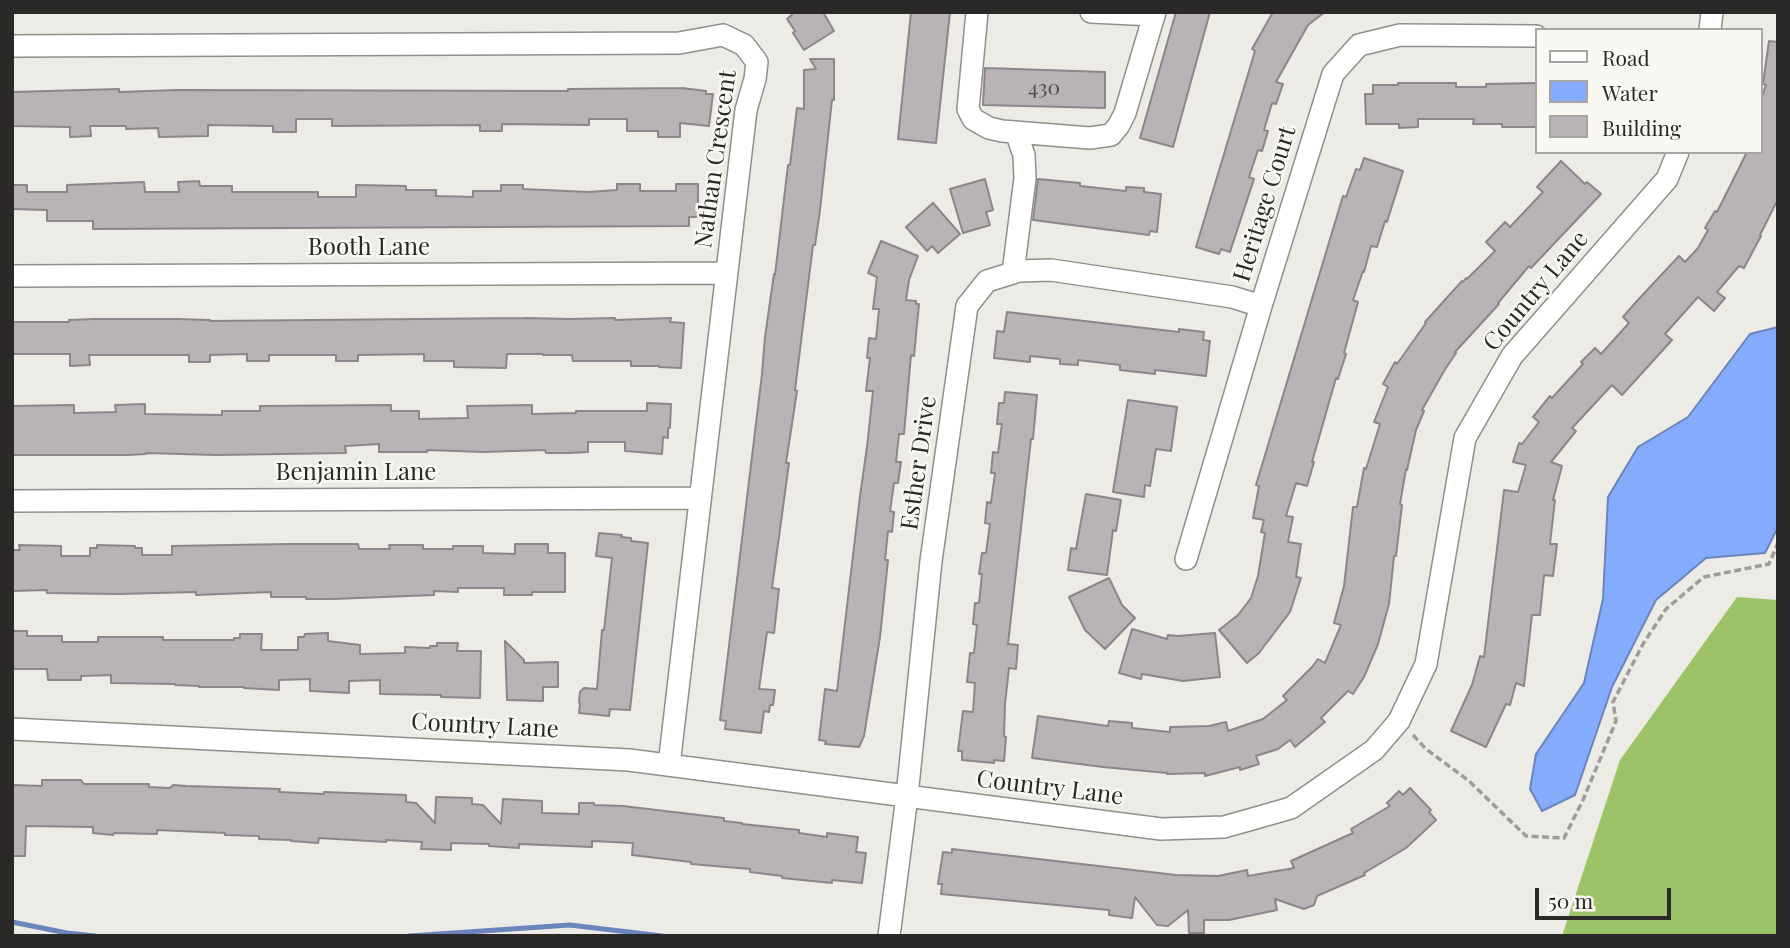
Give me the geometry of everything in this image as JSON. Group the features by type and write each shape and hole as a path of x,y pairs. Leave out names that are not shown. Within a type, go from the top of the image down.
{"street":[{"path":"977,12 968,108 973,119 989,128 1090,138 1111,135 1119,125 1155,13 1091,12"},
{"name":"Nathan Crescent","path":"12,46 679,43 723,35 744,45 757,62 746,110 669,765"},
{"name":"Heritage Court","path":"1186,559 1333,74 1359,45 1400,35 1534,36"},
{"path":"1013,273 1025,178 1024,155 1016,132"},
{"name":"Country Lane","path":"12,729 629,760 1161,829 1224,827 1291,808 1374,750 1399,721 1426,664 1465,438 1512,356 1667,179 1677,154"},
{"name":"Esther Drive","path":"889,936 907,796 931,561 968,306 987,281 1013,273 1051,270 1232,297 1261,306"},
{"name":"Booth Lane","path":"12,276 726,273"},
{"name":"Benjamin Lane","path":"12,501 699,498"}],"path":[{"path":"1399,721 1426,749 1469,781 1526,836 1564,838 1616,721 1613,702 1643,644 1666,609 1704,577 1769,564 1778,544"}],"green space":[{"path":"1737,597 1778,600 1778,936 1562,936 1620,760"}],"water":[{"path":"1778,327 1778,527 1765,553 1706,558 1656,600 1612,687 1575,795 1542,811 1530,789 1536,754 1584,683 1603,599 1608,497 1638,447 1688,417 1750,334"}],"building":[{"path":"795,12 823,12 834,31 804,50 787,19"},
{"path":"911,12 950,12 936,143 898,139"},
{"path":"1176,12 1210,12 1173,147 1140,138"},
{"path":"1273,12 1325,12 1308,25 1276,82 1283,84 1276,104 1272,103 1264,130 1268,131 1249,177 1254,179 1230,252 1221,249 1219,254 1196,247 1255,51 1252,49"},
{"path":"1769,41 1778,42 1778,199 1744,268 1739,266 1717,292 1725,298 1714,311 1698,297 1665,334 1672,340 1622,395 1612,385 1572,428 1576,431 1551,462 1562,466 1553,500 1550,544 1557,544 1553,576 1544,575 1540,615 1532,615 1524,686 1516,683 1510,705 1506,704 1486,747 1451,731 1472,685 1480,656 1484,657 1504,490 1518,492 1526,465 1513,462 1519,443 1522,444 1539,422 1533,417 1583,364 1581,362 1595,348 1601,354 1629,323 1623,317 1636,302 1679,256 1685,262 1698,248 1708,230 1705,228 1715,211 1717,212 1746,154 1762,154 1762,96 1766,85 1763,84"},
{"path":"810,59 834,59 834,100 786,463 789,463 772,588 779,589 774,633 767,632 759,689 775,690 773,705 770,705 769,712 764,711 761,733 725,729 726,721 720,720 788,165 797,108 804,109 804,70 816,69"},
{"path":"985,68 1105,72 1105,108 983,105"},
{"path":"1456,83 1456,87 1486,87 1486,84 1534,83 1534,127 1473,124 1474,119 1418,119 1418,127 1399,128 1399,124 1366,124 1365,94 1373,94 1373,85"},
{"path":"682,88 713,94 709,126 680,123 680,137 658,137 658,131 627,131 627,119 589,119 589,125 502,124 502,131 480,131 480,125 332,126 332,119 296,119 296,132 273,132 273,126 208,125 208,136 159,137 158,128 90,126 91,136 70,137 70,127 12,126 12,92 119,89 119,92 568,91"},
{"path":"1364,158 1403,171 1387,222 1385,221 1377,247 1371,246 1353,300 1358,302 1344,353 1346,354 1338,379 1336,378 1307,486 1296,483 1286,516 1293,517 1288,542 1301,544 1296,577 1301,578 1290,612 1259,653 1247,663 1219,630 1238,615 1251,598 1258,576 1265,533 1261,532 1264,520 1253,518 1259,486 1256,485 1343,196 1346,197 1356,169 1360,170"},
{"path":"1561,161 1585,184 1587,182 1601,194 1531,268 1529,266 1455,352 1422,410 1424,411 1416,430 1400,504 1389,604 1378,644 1364,677 1353,694 1348,691 1321,718 1325,722 1295,747 1290,740 1278,749 1256,756 1259,764 1240,770 1240,767 1205,776 1205,773 1167,774 1032,758 1038,716 1108,726 1109,721 1132,723 1132,728 1170,732 1170,727 1209,726 1226,722 1228,731 1263,719 1287,700 1283,696 1318,659 1325,663 1341,625 1334,623 1344,586 1353,507 1357,507 1364,468 1366,469 1380,424 1374,422 1388,387 1383,384 1395,362 1397,364 1425,322 1462,281 1495,251 1486,242 1505,222 1510,227 1543,192 1537,187"},
{"path":"985,179 993,210 986,212 990,225 963,233 950,189"},
{"path":"1038,179 1126,191 1126,187 1144,188 1144,192 1161,194 1157,232 1150,231 1149,235 1033,220"},
{"path":"199,181 200,186 232,186 232,192 318,192 318,197 356,197 356,185 406,186 406,190 436,190 436,196 473,197 473,191 501,191 501,185 523,185 523,189 589,192 617,190 617,184 640,184 640,191 676,191 676,184 698,184 698,217 689,217 689,226 93,229 93,221 47,221 47,210 12,209 12,185 27,185 27,192 67,192 67,185 144,182 145,192 179,192 178,182"},
{"path":"933,203 960,234 938,253 932,246 927,251 906,227"},
{"path":"881,241 918,256 909,280 906,300 919,304 914,356 911,355 904,434 899,434 896,462 901,462 898,483 894,483 890,511 894,512 892,532 888,531 885,560 888,560 880,637 864,736 859,747 825,744 826,741 819,740 825,689 837,691 873,391 866,391 870,358 867,358 869,338 876,339 879,309 873,309 877,277 868,273"},
{"path":"1007,312 1179,332 1179,329 1204,332 1203,340 1210,341 1206,376 1155,370 1155,374 1120,370 1120,365 1078,360 1078,365 1060,364 1060,359 1030,356 1030,362 994,358 997,331 1004,332"},
{"path":"671,318 670,322 684,323 681,368 631,366 631,361 573,361 572,355 543,354 507,354 506,368 454,367 454,361 424,361 424,354 358,355 358,361 336,361 336,355 269,355 269,361 247,361 247,354 210,355 210,362 189,362 189,355 89,355 90,365 70,366 70,354 12,354 12,322 94,319 210,321"},
{"path":"1005,392 1037,395 1008,644 1018,645 1016,669 1009,668 1004,761 994,760 994,763 962,760 962,751 958,751 963,711 973,712 975,683 967,682 970,653 974,653 977,625 973,624 975,603 979,603 982,553 986,553 990,524 985,523 987,502 991,503 995,473 991,473 993,452 998,453 1002,424 997,424 999,403 1004,403"},
{"path":"1128,400 1177,407 1171,451 1156,449 1150,486 1145,485 1144,497 1113,492"},
{"path":"647,403 671,404 670,428 668,438 663,437 662,454 625,451 625,442 588,442 588,452 568,453 546,453 545,450 379,452 379,444 345,446 346,453 12,455 12,406 74,405 74,413 116,412 115,405 145,404 145,414 222,415 222,411 260,411 260,406 391,405 391,411 419,411 419,419 468,418 467,406 532,405 532,414 647,411"},
{"path":"1086,494 1121,500 1116,531 1113,530 1107,575 1068,570 1071,548 1076,549"},
{"path":"599,533 622,535 621,537 631,538 631,541 648,543 630,710 610,709 609,716 579,713 580,692 584,688 597,689 612,558 596,556"},
{"path":"358,544 359,549 390,549 389,545 423,545 423,549 483,546 483,553 515,554 515,544 548,544 548,553 565,553 565,592 504,595 504,588 458,588 458,592 434,591 434,595 306,599 271,597 271,592 196,595 196,592 119,594 12,591 12,550 20,550 19,545 61,546 61,556 90,556 90,548 97,548 97,545 135,546 142,548 142,555 172,555 172,546"},
{"path":"1109,578 1122,605 1135,618 1105,649 1085,630 1069,597"},
{"path":"1132,629 1167,639 1168,635 1215,633 1220,677 1183,681 1142,674 1141,679 1119,673"},
{"path":"12,631 27,631 27,636 62,636 62,642 98,642 98,637 234,640 240,638 240,634 262,634 261,650 298,650 298,637 328,633 328,641 360,645 360,654 405,653 405,647 430,648 437,646 437,643 458,643 457,651 481,651 480,698 380,694 380,680 349,681 349,693 310,691 310,679 279,680 279,690 111,683 111,675 81,676 81,680 48,680 47,669 12,669"},
{"path":"505,641 524,663 558,662 558,687 543,687 543,701 507,700"},
{"path":"42,780 81,780 84,784 149,784 149,787 170,788 173,785 280,789 279,792 324,794 406,795 406,802 416,803 435,823 436,797 472,798 472,804 483,805 501,824 503,799 542,801 542,813 579,814 579,803 594,803 724,818 724,821 799,830 799,833 827,837 827,833 858,837 856,852 866,853 862,883 782,878 750,872 750,869 632,855 633,843 592,841 592,847 519,844 519,848 451,843 451,850 421,849 422,842 319,838 318,843 259,839 259,836 225,833 157,830 157,834 113,835 93,833 93,827 26,826 25,856 12,856 12,785 42,786"},
{"path":"1410,788 1431,810 1429,812 1436,820 1406,848 1364,873 1365,875 1317,896 1314,905 1304,909 1275,899 1277,910 1229,920 1204,920 1204,933 1189,933 1188,910 1168,926 1157,925 1135,897 1132,918 1109,915 1109,910 941,894 942,884 938,884 943,852 952,853 952,849 1176,875 1218,876 1247,870 1248,876 1294,868 1291,861 1353,833 1351,829 1390,806 1387,803 1399,791 1403,795"}],"waterway":[{"path":"12,922 95,936"},
{"path":"409,936 570,925 662,936"}]}
